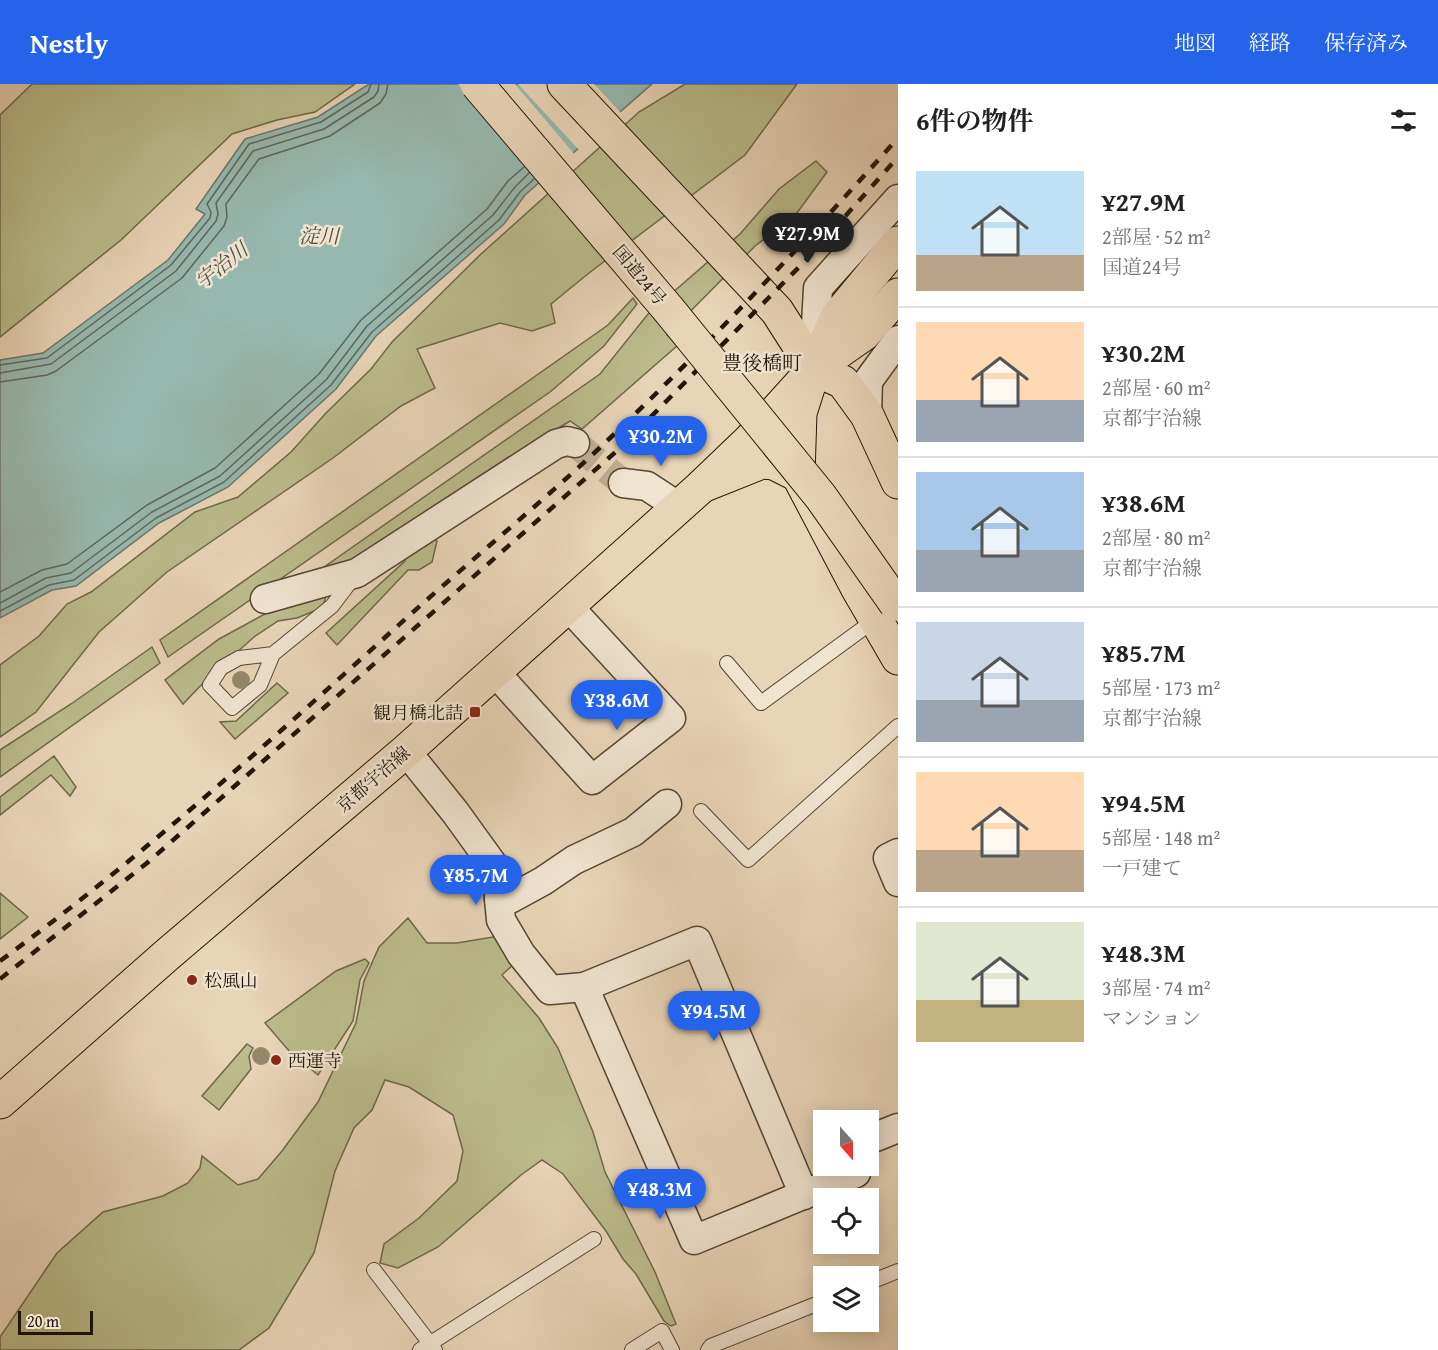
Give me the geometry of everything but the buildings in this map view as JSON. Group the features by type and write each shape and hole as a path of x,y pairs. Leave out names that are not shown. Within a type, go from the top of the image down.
{"main road":[{"name":"国道24号","path":"477,84 669,309 822,497 890,610 898,658"},
{"name":"国道24号","path":"505,84 578,167 739,363 839,488 898,571"},
{"path":"564,84 777,311 814,369 843,382 867,415 898,482"},
{"path":"814,369 837,317 898,243"},
{"path":"814,369 864,334 898,294"},
{"name":"国道24号","path":"814,369 800,413 798,475 823,524 890,610"},
{"name":"京都宇治線","path":"0,1102 168,954 406,751 567,605 691,497 749,441 814,369"},
{"path":"691,497 751,465 762,462 774,463 798,475"}],"street":[{"path":"814,369 818,288 898,199"},
{"path":"867,415 868,381 898,340"},
{"path":"265,598 357,573 556,444 567,441 575,443"},
{"path":"623,483 647,486 691,497"},
{"path":"494,671 592,780 671,718 567,605"},
{"path":"406,751 500,873 501,920 521,954 550,990 584,987 697,941 804,1195"},
{"path":"499,899 510,900 574,860 633,832 667,804"},
{"path":"898,853 888,858 898,882"},
{"path":"584,987 694,1240 849,1176"},
{"path":"879,1136 898,1128"}],"lane":[{"path":"273,654 239,658 221,668 210,685 232,708 260,685 273,654 332,606 357,573"},
{"path":"727,663 761,703 890,610"},
{"path":"701,812 748,860 898,726"},
{"path":"374,1270 428,1348 594,1239"},
{"path":"879,1279 898,1271"},
{"path":"708,1350 711,1346 813,1305"},
{"path":"632,1350 662,1331 672,1350"}],"green space":[{"path":"32,84 355,84 315,112 277,120 232,134 121,240 0,337 0,115"},
{"path":"685,84 797,84 745,155 551,304 555,323 532,331 500,323 417,349 435,388 401,406 333,458 167,572 99,632 36,712 0,737 0,665 39,636 67,604 91,592 195,512 238,497 291,452 326,413 371,369 392,342 481,254 639,112"},
{"path":"816,161 827,172 794,217 755,246 667,335 678,345 582,429 570,421 532,444 372,557 304,581 600,374 648,314 740,234 779,189"},
{"path":"633,298 637,304 604,346 550,392 168,657 160,640 608,325"},
{"path":"428,535 437,541 432,562 419,570 408,570 337,645 326,633 405,561 408,550"},
{"path":"328,591 322,608 297,618 278,621 254,637 183,704 165,680 219,639 274,609"},
{"path":"152,647 160,663 0,777 0,750"},
{"path":"277,683 288,693 235,739 220,722 236,721"},
{"path":"54,756 76,787 70,796 51,775 0,815 0,797"},
{"path":"0,893 28,917 0,939"},
{"path":"408,918 427,943 457,943 499,936 516,962 502,975 539,1018 558,1048 593,1132 605,1172 655,1272 676,1324 671,1326 664,1321 636,1274 563,1174 542,1160 521,1175 438,1247 398,1268 380,1263 384,1244 419,1218 457,1181 463,1151 453,1115 409,1087 385,1080 372,1110 354,1128 335,1171 314,1253 269,1328 239,1350 0,1350 0,1337 57,1253 103,1212 163,1196 188,1183 200,1168 202,1156 238,1185 258,1179 318,1102 356,1023 364,981 379,947"},
{"path":"365,959 369,963 360,980 353,1021 318,1075 290,1052 265,1023 336,971"},
{"path":"247,1044 253,1048 249,1056 251,1069 219,1110 202,1096"}],"water":[{"name":"淀川","path":"369,84 652,84 525,195 504,224 376,336 336,389 228,487 159,523 76,586 52,590 0,618 0,360 43,353 168,260 205,214 196,209 245,139 318,117"}],"pier":[{"path":"458,84 515,84 575,155 543,184"},
{"path":"518,84 594,84 622,114 580,151"}],"tunnel":[{"path":"575,443 623,483"}],"railway":[{"path":"0,961 54,921 159,836 585,461 647,403 720,329 898,138"},
{"path":"0,979 147,863 619,449 808,258 898,157"}],"place":[{"name":"観月橋北詰","path":"475,712"},
{"name":"松風山","path":"192,980"},
{"name":"西運寺","path":"276,1060"}],"district":[{"name":"豊後橋町","path":"762,362"}],"water label":[{"name":"宇治川","path":"221,265"}]}
